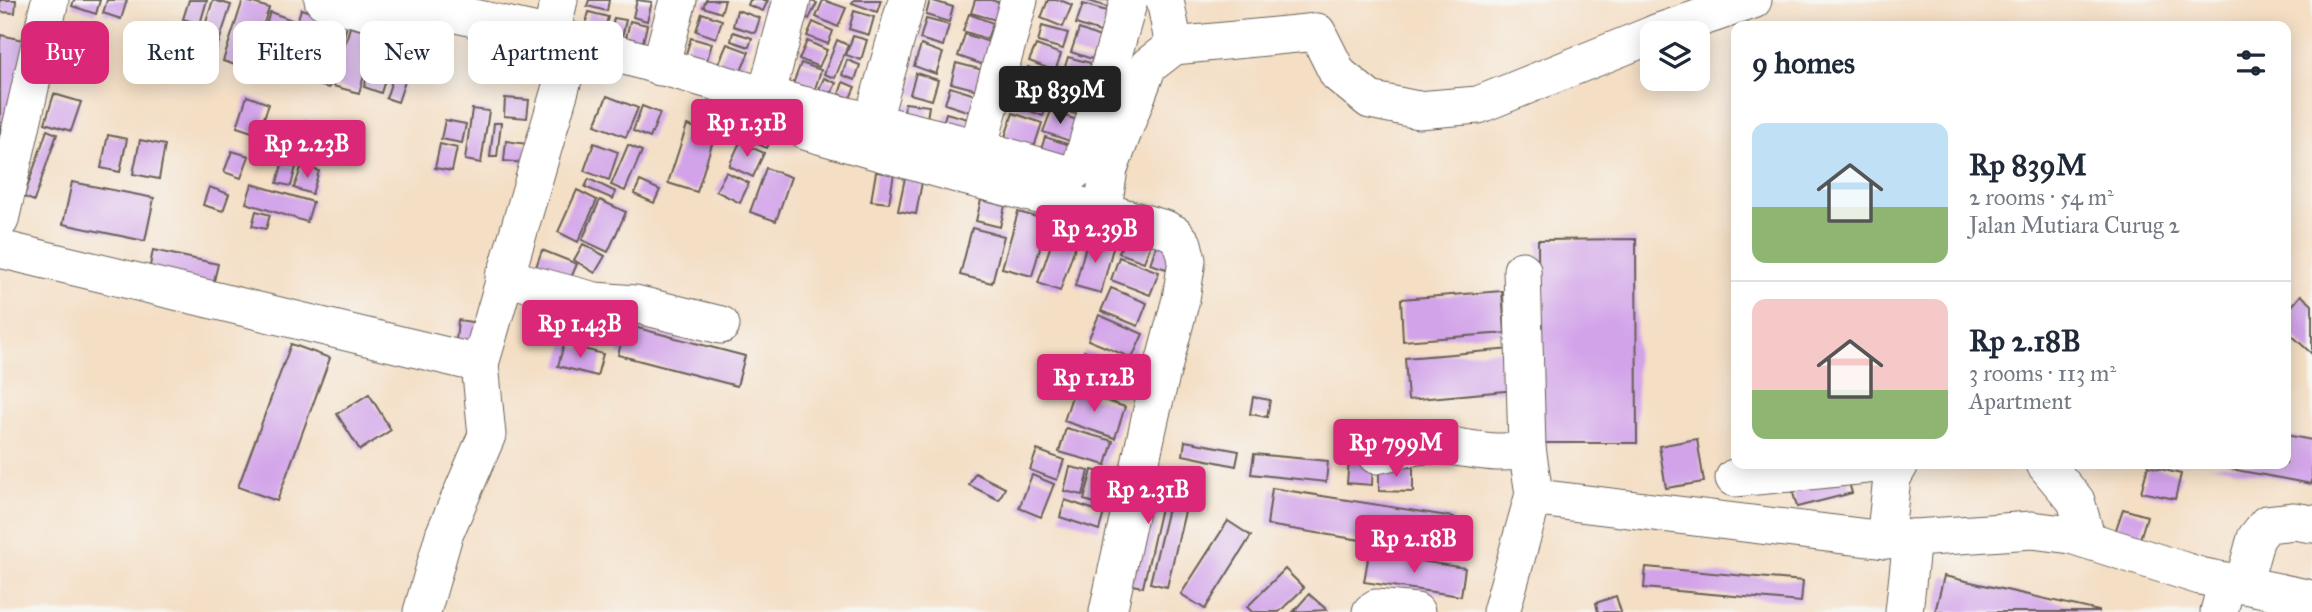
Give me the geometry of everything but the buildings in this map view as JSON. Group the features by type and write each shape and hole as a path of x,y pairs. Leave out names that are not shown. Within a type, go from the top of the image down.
{"street":[{"path":"0,220 50,0"},
{"path":"323,0 468,31"},
{"path":"393,0 454,6 490,21"},
{"path":"559,0 559,21"},
{"path":"660,67 678,0"},
{"path":"766,96 792,0"},
{"path":"872,123 907,0"},
{"path":"978,148 1019,0"},
{"path":"623,61 660,67 978,148 1069,176 1081,166 1129,0"},
{"path":"1165,0 1174,46"},
{"path":"1692,21 1753,0"},
{"path":"1105,212 1109,169 1137,92 1148,66 1174,46 1317,16 1338,74 1370,100 1418,110 1478,105 1640,40"},
{"path":"623,70 964,176 1105,212 1175,234 1183,244 1187,260 1181,299 1151,414 1108,612"},
{"path":"422,612 444,535 487,435 480,364 551,84"},
{"path":"0,249 480,364"},
{"path":"1501,612 1534,495 1527,448 1522,270"},
{"path":"504,277 596,301 635,304 721,325"},
{"path":"1376,456 1428,445 1483,451 1519,451 1527,448"},
{"path":"1734,478 1783,469"},
{"path":"1896,469 1892,478 1904,612"},
{"path":"2049,469 2076,501 2087,540"},
{"path":"1534,495 1546,499 1898,539 2032,530 2087,540 2200,576 2229,593 2312,599"},
{"path":"2229,593 2256,538 2267,524 2294,521 2312,524"},
{"path":"1371,612 1377,608 1416,612"}]}
